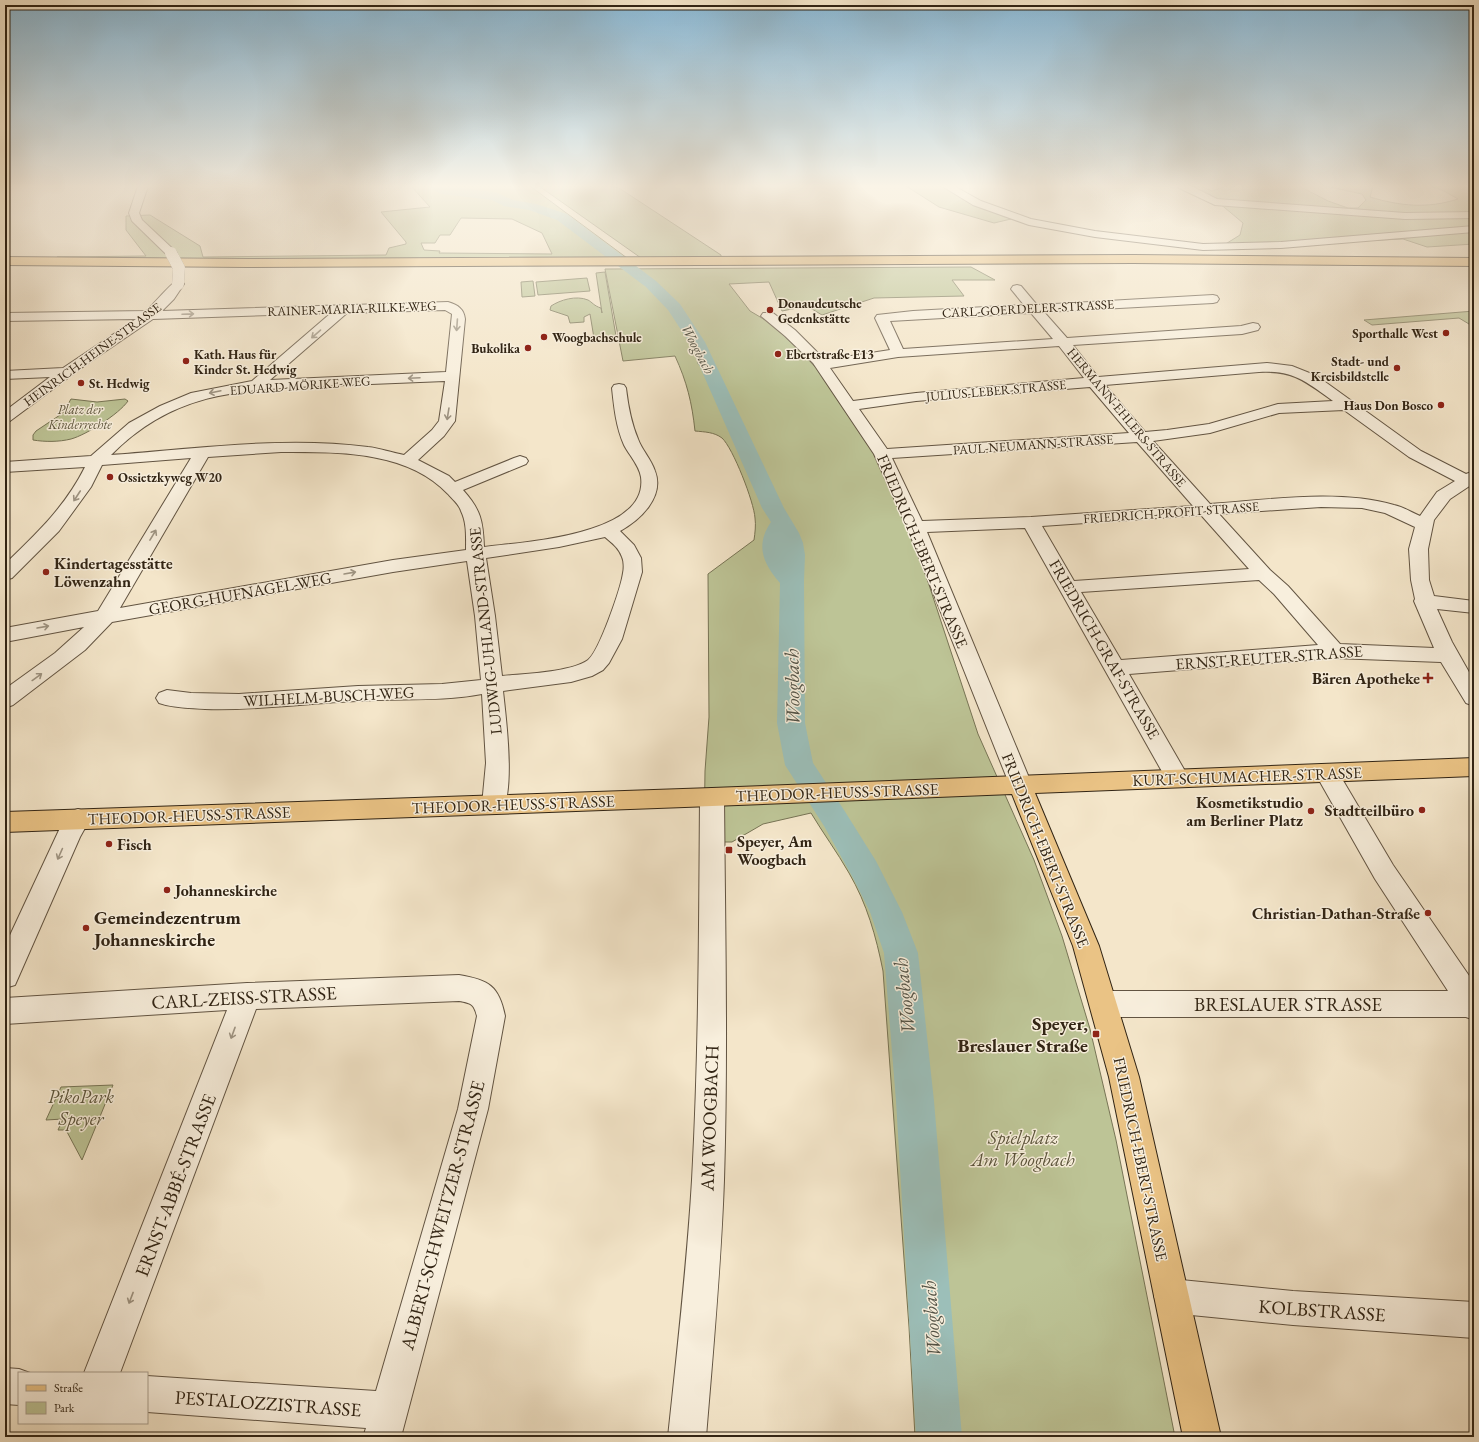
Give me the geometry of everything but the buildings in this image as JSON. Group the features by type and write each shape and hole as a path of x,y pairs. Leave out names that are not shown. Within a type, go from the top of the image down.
{"main road":[{"path":"7,264 254,268 682,263 1270,259 1474,262"},
{"path":"994,261 1474,266"},
{"name":"KURT-SCHUMACHER-STRASSE","path":"1020,785 1474,767"},
{"name":"THEODOR-HEUSS-STRASSE","path":"5,822 1020,785"},
{"name":"FRIEDRICH-EBERT-STRASSE","path":"1020,785 1086,946 1104,1004 1124,1077 1202,1437"}],"street":[{"name":"HEINRICH-HEINE-STRASSE","path":"5,418 65,372 149,315 172,293 178,284 179,268 171,253"},
{"name":"HERMANN-EHLERS-STRASSE","path":"1017,289 1063,342 1094,382 1141,437 1263,574 1281,590 1334,651"},
{"name":"CARL-GOERDELER-STRASSE","path":"898,353 882,318 913,314 1213,299"},
{"name":"RAINER-MARIA-RILKE-WEG","path":"5,317 149,315 442,305 453,308 458,312 458,319 447,422 433,438 407,461"},
{"path":"256,385 345,308"},
{"name":"FRIEDRICH-EBERT-STRASSE","path":"768,316 790,333 822,365 882,454 916,527 1020,785"},
{"path":"822,365 898,353 1242,330 1253,327"},
{"name":"JULIUS-LEBER-STRASSE","path":"851,406 916,397 1272,367 1286,367 1300,372 1347,405"},
{"path":"5,375 65,372"},
{"name":"EDUARD-MÖRIKE-WEG","path":"5,574 54,527 83,487 96,462 112,445 134,426 165,409 196,396 256,385 453,376"},
{"name":"GEORG-HUFNAGEL-WEG","path":"5,636 35,629 394,566 559,542 589,536 608,530 634,513 644,501 650,488 650,477 633,446 626,429 619,388"},
{"path":"1347,405 1415,454 1470,478"},
{"name":"PAUL-NEUMANN-STRASSE","path":"882,454 1141,437 1195,431 1278,409 1347,405"},
{"name":"LUDWIG-UHLAND-STRASSE","path":"5,467 285,448 334,448 362,450 407,461 423,468 453,488 467,504 473,518 476,532 476,554 485,615 498,748 498,774 494,805"},
{"path":"5,700 78,645 105,617 202,453"},
{"path":"453,488 510,466 520,460"},
{"path":"1470,478 1448,491 1434,505 1422,524 1417,552 1419,579 1424,601 1448,655 1474,698"},
{"name":"FRIEDRICH-PROFIT-STRASSE","path":"916,527 1031,522 1321,502 1362,503 1390,509 1422,524"},
{"name":"FRIEDRICH-GRAF-STRASSE","path":"1031,522 1070,587 1114,668 1177,778"},
{"name":"WILHELM-BUSCH-WEG","path":"167,698 194,702 230,702 357,693 440,691 479,688 491,685 571,675 590,668 602,658 612,639 633,572 632,558 625,545 608,530"},
{"path":"1070,587 1263,574"},
{"path":"1424,601 1474,607"},
{"name":"ERNST-REUTER-STRASSE","path":"1114,668 1334,651 1448,655"},
{"path":"1327,773 1384,872 1473,1006"},
{"name":"AM WOOGBACH","path":"687,1437 700,1296 708,1182 712,797"},
{"path":"5,976 69,835 78,819"},
{"name":"CARL-ZEISS-STRASSE","path":"5,1011 247,996 459,988 474,990 482,994"},
{"name":"ALBERT-SCHWEITZER-STRASSE","path":"386,1424 473,1109 491,1016 489,1002 482,994"},
{"name":"ERNST-ABBÉ-STRASSE","path":"102,1372 247,996"},
{"name":"BRESLAUER STRASSE","path":"1104,1004 1473,1006"},
{"name":"KOLBSTRASSE","path":"1171,1296 1293,1308 1474,1320"},
{"path":"5,1386 18,1387"},
{"name":"PESTALOZZISTRASSE","path":"148,1394 386,1424"}],"green space":[{"path":"144,253 202,253 203,257 386,255 387,253 621,253 627,258 195,259 57,257 146,256"},
{"path":"634,253 718,253 721,255 721,257 641,258"},
{"name":"Spielplatz Am Woogbach","path":"971,267 995,280 952,280 964,296 874,298 822,315 807,306 782,311 769,282 729,284 750,311 772,324 786,335 817,369 876,456 910,527 978,734 1034,860 1062,936 1090,1029 1116,1140 1175,1437 915,1437 909,1327 883,971 877,945 861,896 844,865 811,813 763,824 732,842 704,842 705,771 709,717 708,574 754,540 754,510 737,463 727,444 722,438 716,435 695,431 688,393 683,375 675,356 623,361 605,269"},
{"path":"605,272 616,336 594,338 590,314 584,317 584,322 570,323 568,316 550,310 551,306 559,302 578,298 588,300 601,308 602,313 596,273"},
{"path":"587,278 590,291 538,295 536,282"},
{"path":"533,281 535,296 522,297 521,282"},
{"path":"1474,311 1474,327 1459,318 1372,325 1364,320"},
{"name":"Platz der Kinderrechte","path":"71,399 97,402 125,399 128,401 110,418 77,437 57,441 33,440 33,435 36,431 63,413"},
{"name":"PikoPark Speyer","path":"113,1085 82,1160 66,1130 58,1130 63,1119 46,1120 61,1087"}],"waterway":[{"name":"Woogbach","path":"610,253 651,284 674,307 697,342 773,508 782,522"},
{"name":"Woogbach","path":"699,363 706,364"},
{"name":"Woogbach","path":"782,522 792,543 794,555 792,581"},
{"name":"Woogbach","path":"782,522 774,535 773,549 777,561 792,581"},
{"name":"Woogbach","path":"792,581 791,723 799,765 834,818 865,870 886,912 901,953 915,1101 939,1437"}],"place":[{"name":"Donaudeutsche Gedenkstätte","path":"770,310"},
{"name":"Sporthalle West","path":"1446,333"},
{"name":"Woogbachschule","path":"544,337"},
{"name":"Bukolika","path":"528,348"},
{"name":"Ebertstraße E13","path":"778,354"},
{"name":"Kath. Haus für Kinder St. Hedwig","path":"186,361"},
{"name":"Stadt- und Kreisbildstelle","path":"1397,368"},
{"name":"St. Hedwig","path":"81,383"},
{"name":"Haus Don Bosco","path":"1441,405"},
{"name":"Ossietzkyweg W20","path":"110,477"},
{"name":"Kindertagesstätte Löwenzahn","path":"46,572"},
{"name":"Bären Apotheke","path":"1428,678"},
{"name":"Stadtteilbüro","path":"1422,810"},
{"name":"Kosmetikstudio am Berliner Platz","path":"1311,811"},
{"name":"Fisch","path":"109,844"},
{"name":"Speyer, Am Woogbach","path":"729,850"},
{"name":"Johanneskirche","path":"167,890"},
{"name":"Christian-Dathan-Straße","path":"1428,913"},
{"name":"Gemeindezentrum Johanneskirche","path":"86,928"},
{"name":"Speyer, Breslauer Straße","path":"1096,1034"}]}
